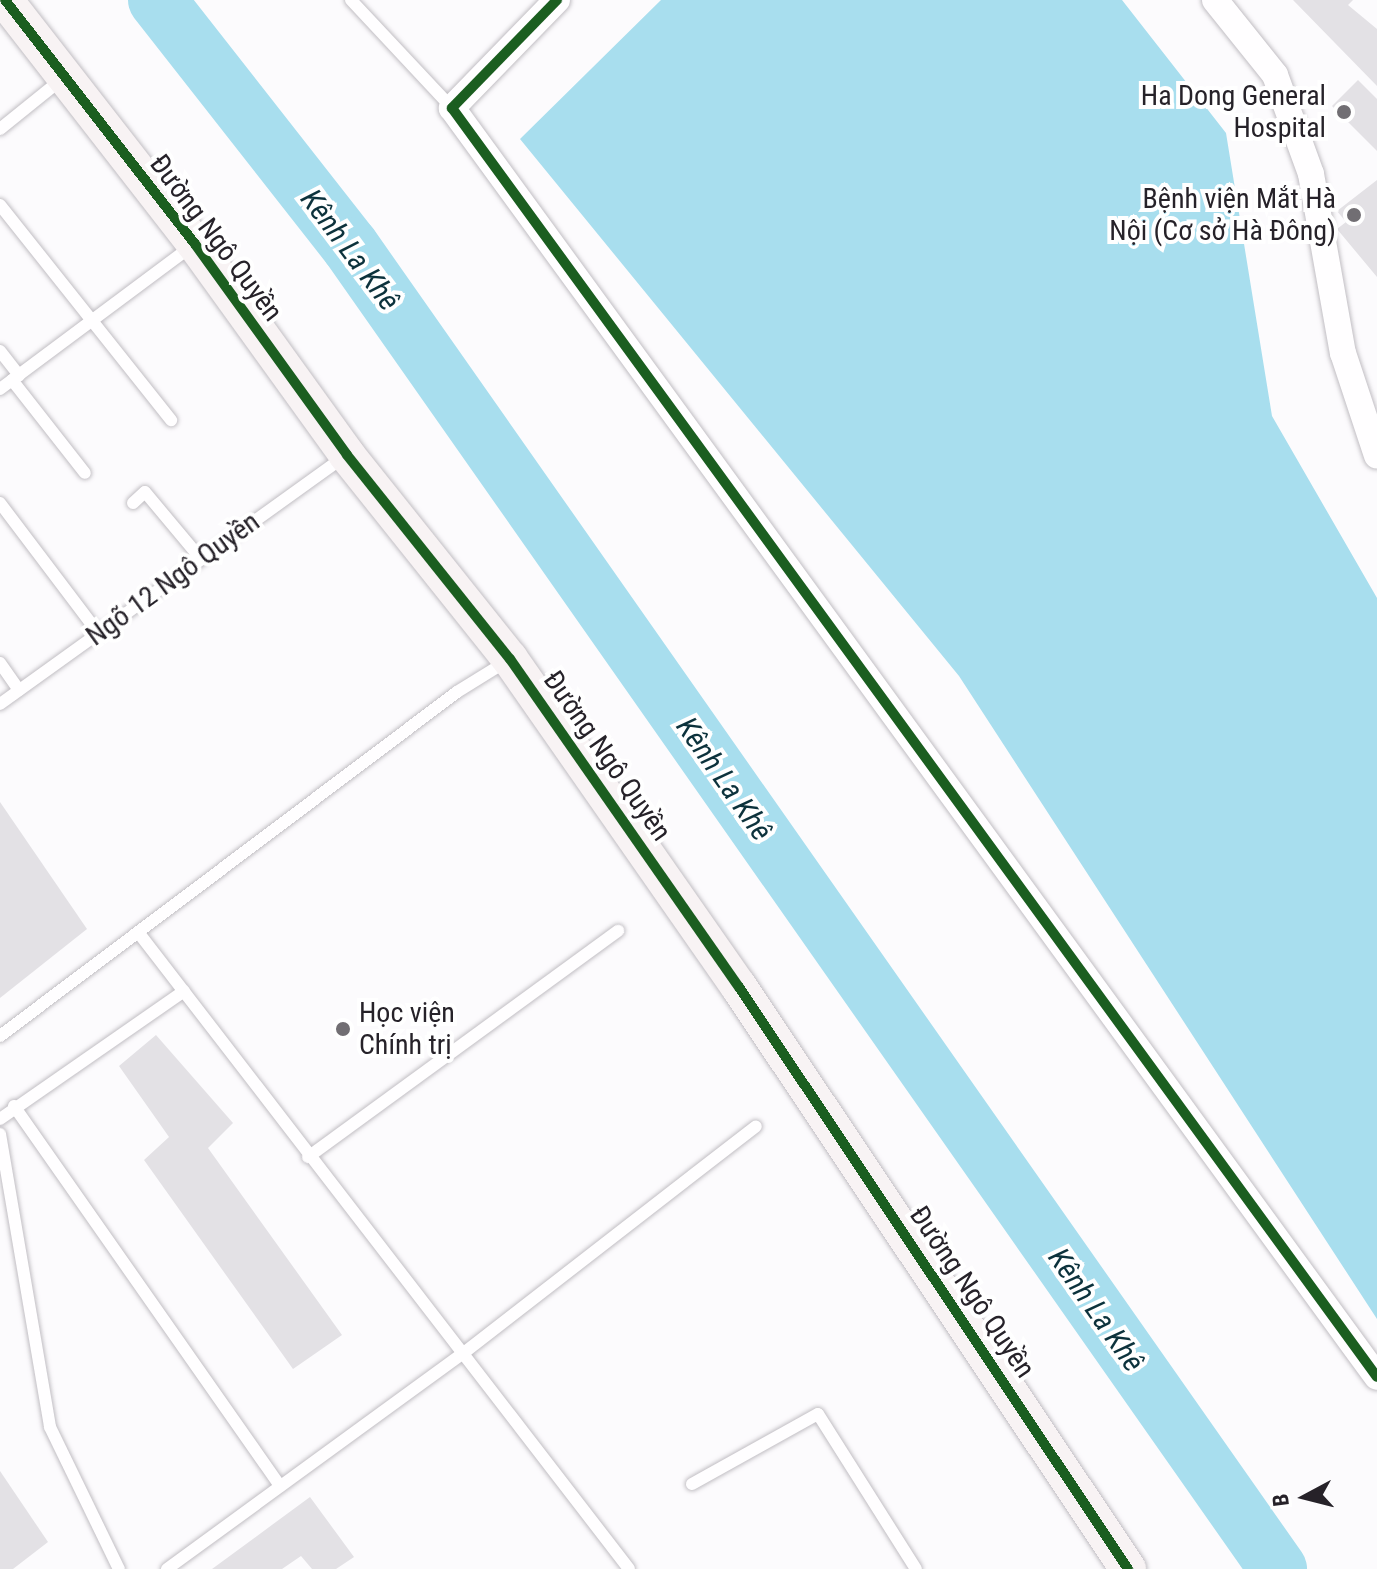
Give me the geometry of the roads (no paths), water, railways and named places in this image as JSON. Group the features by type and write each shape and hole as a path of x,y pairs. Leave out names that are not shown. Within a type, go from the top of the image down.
{"street":[{"name":"Đường Ngô Quyền","path":"5,0 62,79 195,244 347,455 510,659 739,987 1128,1569"},
{"path":"557,0 452,108 1377,1377"},
{"path":"1215,0 1275,75 1311,174 1343,353 1377,456"}],"lane":[{"path":"351,0 452,108"},
{"path":"0,129 62,79"},
{"path":"0,205 95,320 171,420"},
{"path":"0,389 195,244"},
{"path":"0,351 85,473"},
{"name":"Ngõ 12 Ngô Quyền","path":"0,704 347,455"},
{"path":"133,503 145,492 201,559"},
{"path":"0,503 99,634"},
{"path":"0,1036 457,692 510,659"},
{"path":"0,663 19,690"},
{"path":"308,1157 618,931"},
{"path":"138,932 308,1157 629,1569"},
{"path":"0,1119 14,1106 184,991"},
{"path":"14,1106 280,1486"},
{"path":"167,1569 461,1355 756,1126"},
{"path":"0,1134 50,1427 119,1569"},
{"path":"692,1484 818,1414 916,1569"}],"water":[{"path":"661,0 1122,0 1226,133 1272,416 1377,598 1377,1319 959,676 520,139"}],"waterway":[{"name":"Kênh La Khê","path":"157,0 350,246 1278,1569"}],"place":[{"name":"Ha Dong General Hospital","path":"1344,112"},
{"name":"Bệnh viện Mắt Hà Nội (Cơ sở Hà Đông)","path":"1354,215"},
{"name":"Học viện Chính trị","path":"343,1029"}]}
